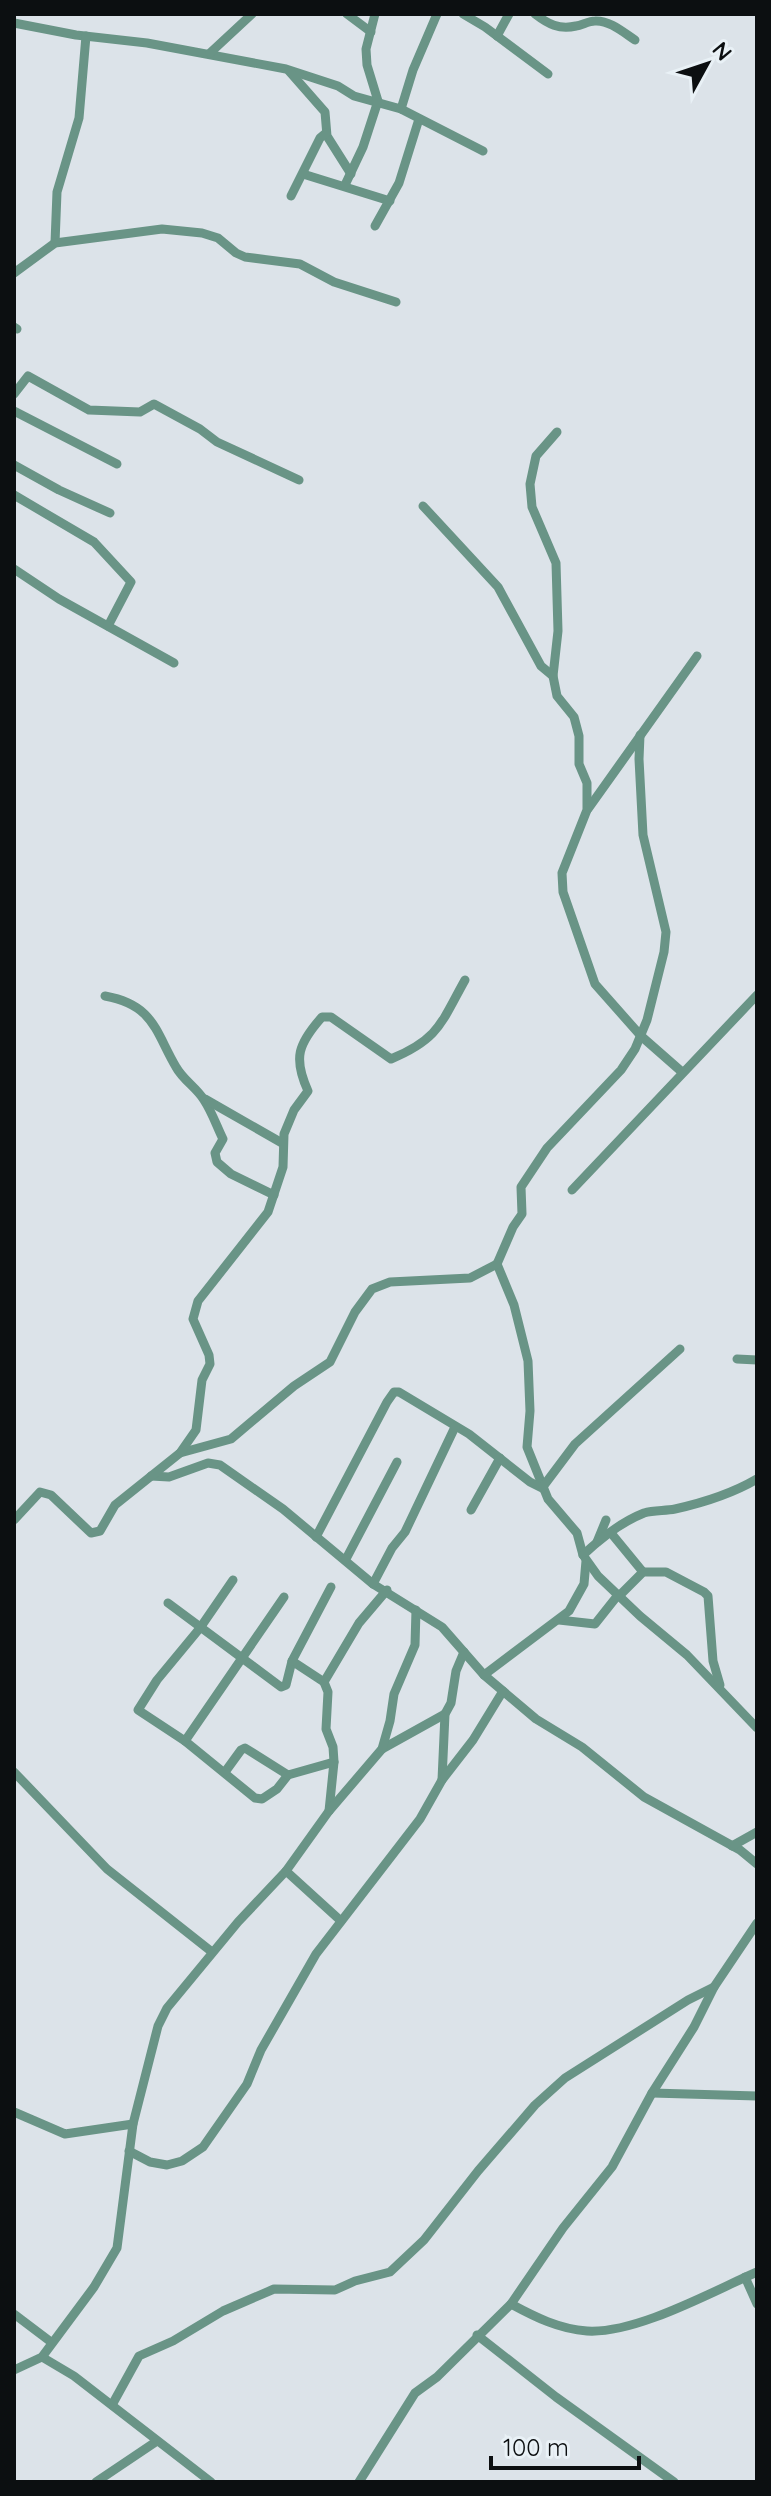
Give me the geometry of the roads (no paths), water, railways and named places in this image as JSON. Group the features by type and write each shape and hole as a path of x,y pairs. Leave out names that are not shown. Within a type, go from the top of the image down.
{"street":[{"path":"210,53 252,14"},
{"path":"347,14 371,32"},
{"path":"345,185 363,147 378,101 367,65 366,49 375,14"},
{"path":"401,109 413,70 437,14"},
{"path":"463,14 548,74"},
{"path":"497,36 509,14"},
{"path":"535,14 549,25 559,28 594,20 606,23 635,40"},
{"path":"14,23 210,53 286,69 338,86 354,96 401,109 483,151"},
{"path":"55,243 57,192 79,118 86,36"},
{"path":"286,69 325,112 326,133 351,174"},
{"path":"375,226 399,183 419,119"},
{"path":"291,196 320,138 326,133"},
{"path":"303,174 390,201"},
{"path":"14,273 55,243 162,229 202,233 218,238 236,253 300,264 334,282 396,302"},
{"path":"14,394 28,376 89,410 140,412 154,404 189,422 217,442 299,480"},
{"path":"14,411 117,464"},
{"path":"557,432 536,456 530,484 532,507 556,563 558,631 553,676 557,696 574,717 579,736 579,764 587,783 587,810"},
{"path":"14,465 110,513"},
{"path":"14,495 94,542 131,582 108,626"},
{"path":"423,506 498,587 541,666 553,676"},
{"path":"14,569 174,663"},
{"path":"682,1072 641,1036 595,984 563,892 562,873 587,810 697,656"},
{"path":"180,1453 231,1439 294,1386 330,1362 355,1312 372,1289 390,1282 470,1278 497,1264 522,1214 521,1187 547,1148 621,1070 641,1036 655,989 666,932 643,835 640,735"},
{"path":"14,1520 40,1492 51,1495 91,1533 100,1531 115,1505 180,1453 196,1430 202,1380 210,1364 193,1319 198,1301 268,1212 283,1167 282,1143 294,1110 308,1091 298,1055 307,1034 322,1017 331,1017 391,1059 425,1044 465,980"},
{"path":"572,1190 757,995"},
{"path":"105,996 119,999 150,1019 158,1028 176,1067 203,1098 223,1139 215,1153 217,1162 231,1174 274,1195"},
{"path":"203,1098 282,1143"},
{"path":"484,1675 499,1661 559,1620 581,1592 586,1574 577,1533 548,1499 527,1447 530,1411 528,1361 514,1305 497,1264"},
{"path":"542,1488 575,1444 680,1349"},
{"path":"737,1359 757,1360"},
{"path":"316,1537 394,1392 399,1392 455,1427 542,1488"},
{"path":"373,1584 418,1508 455,1427"},
{"path":"471,1510 500,1458"},
{"path":"346,1559 397,1462"},
{"path":"150,1476 169,1477 208,1463 220,1465 283,1509 373,1584 442,1627 484,1675 536,1719 582,1747 644,1797 732,1846 757,1864"},
{"path":"597,1542 648,1512 693,1504 757,1479"},
{"path":"584,1558 597,1542 606,1520 610,1534 643,1572"},
{"path":"584,1558 598,1576 687,1655 757,1728"},
{"path":"559,1620 595,1624 643,1572 666,1572 708,1596 713,1661 722,1690"},
{"path":"586,1574 598,1576"},
{"path":"233,1580 138,1710 185,1741 255,1798 262,1799 277,1789 288,1775 334,1762"},
{"path":"168,1603 281,1687 286,1685 292,1661 331,1587"},
{"path":"324,1682 368,1610 387,1590"},
{"path":"185,1741 284,1597"},
{"path":"572,1607 573,1622"},
{"path":"382,1749 394,1694 415,1645 416,1610"},
{"path":"442,1780 445,1714 451,1703 456,1671 464,1652"},
{"path":"292,1661 324,1682 328,1692 326,1729 333,1747 334,1762 329,1811"},
{"path":"129,2151 150,2162 167,2165 182,2161 203,2147 247,2084 261,2050 293,1992 341,1921 420,1819 442,1780 473,1740 503,1691"},
{"path":"14,2370 42,2357 94,2287 117,2248 133,2124 158,2026 167,2008 212,1952 286,1871 329,1811 382,1749 445,1714"},
{"path":"225,1772 245,1748 288,1775"},
{"path":"14,1772 107,1869 212,1952"},
{"path":"732,1846 757,1832"},
{"path":"286,1871 341,1921"},
{"path":"359,2482 415,2393 437,2377 511,2304 563,2228 612,2167 714,1987 757,1923"},
{"path":"112,2405 139,2356 173,2341 223,2311 274,2289 335,2290 390,2272 424,2240 535,2105 565,2078 688,2000 714,1987"},
{"path":"652,2093 757,2096"},
{"path":"14,2112 65,2134 133,2124"},
{"path":"511,2304 542,2320 592,2331 647,2319 757,2272"},
{"path":"745,2277 757,2304"},
{"path":"14,2314 51,2342"},
{"path":"477,2335 556,2397 674,2482"},
{"path":"42,2357 74,2376 211,2482"},
{"path":"96,2482 157,2441"}]}
